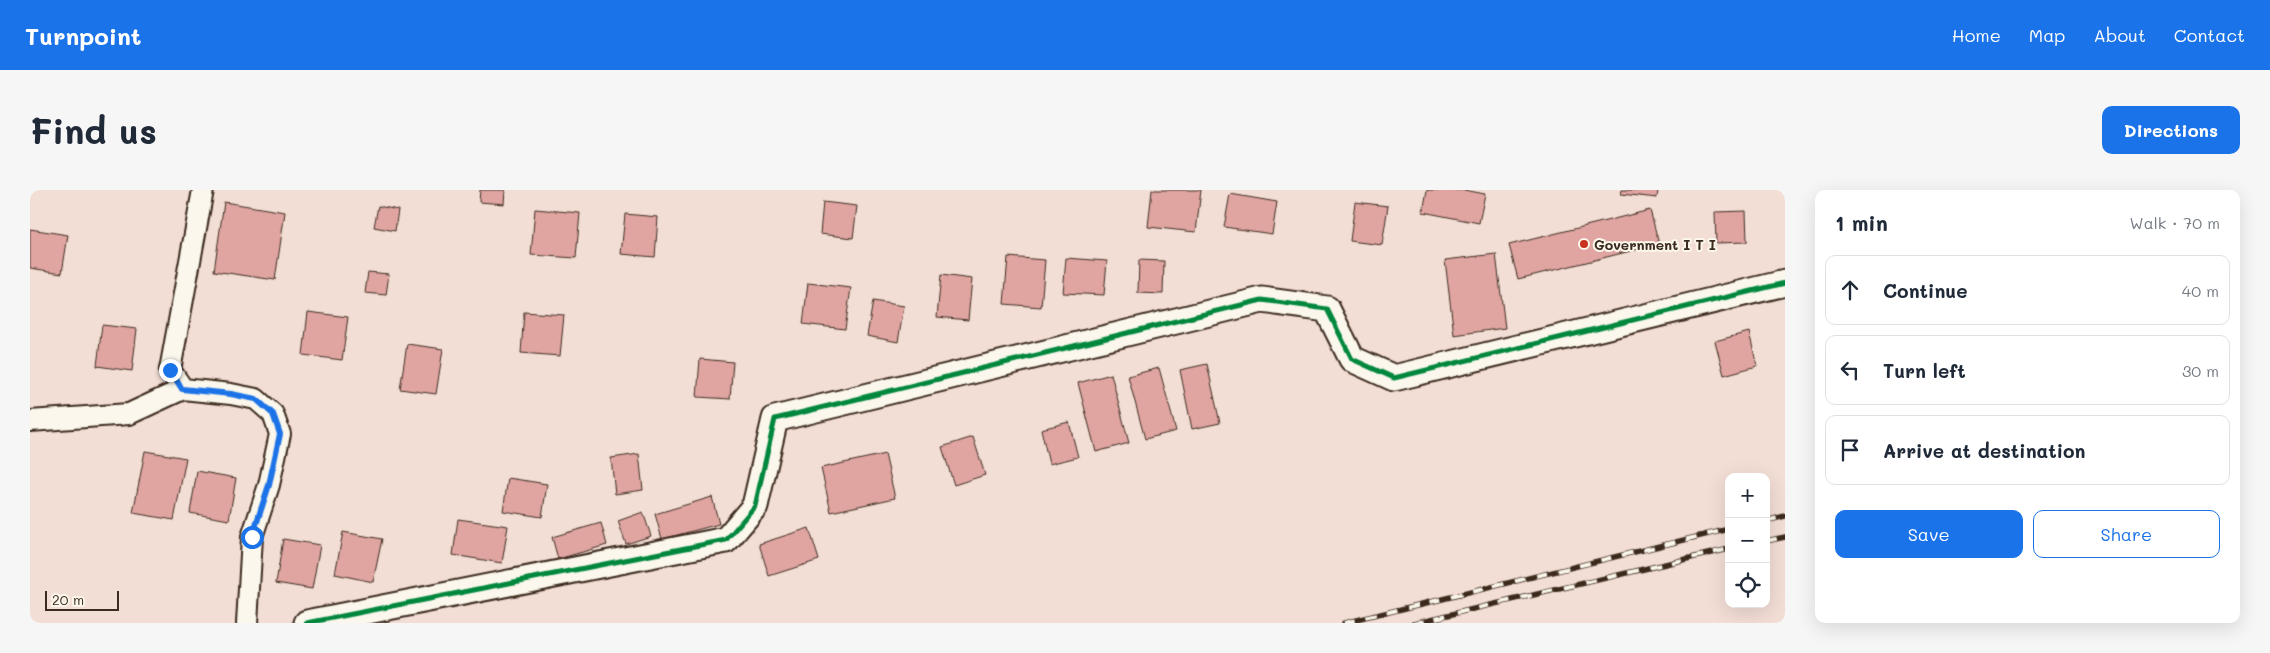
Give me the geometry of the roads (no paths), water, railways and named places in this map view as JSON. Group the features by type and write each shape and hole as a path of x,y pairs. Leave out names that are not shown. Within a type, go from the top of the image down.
{"street":[{"path":"182,389 170,370 203,190"},
{"path":"307,623 726,540 755,506 776,419 1262,300 1327,309 1352,359 1394,378 1785,283"},
{"path":"30,420 129,414 182,389 231,394 256,399 273,414 280,434 269,485 252,537 247,623"}],"railway":[{"path":"1770,520 1785,516"},
{"path":"1344,623 1725,530"},
{"path":"1770,540 1785,537"},
{"path":"1414,623 1725,550"}],"place":[{"name":"Government I T I","path":"1584,244"}]}
